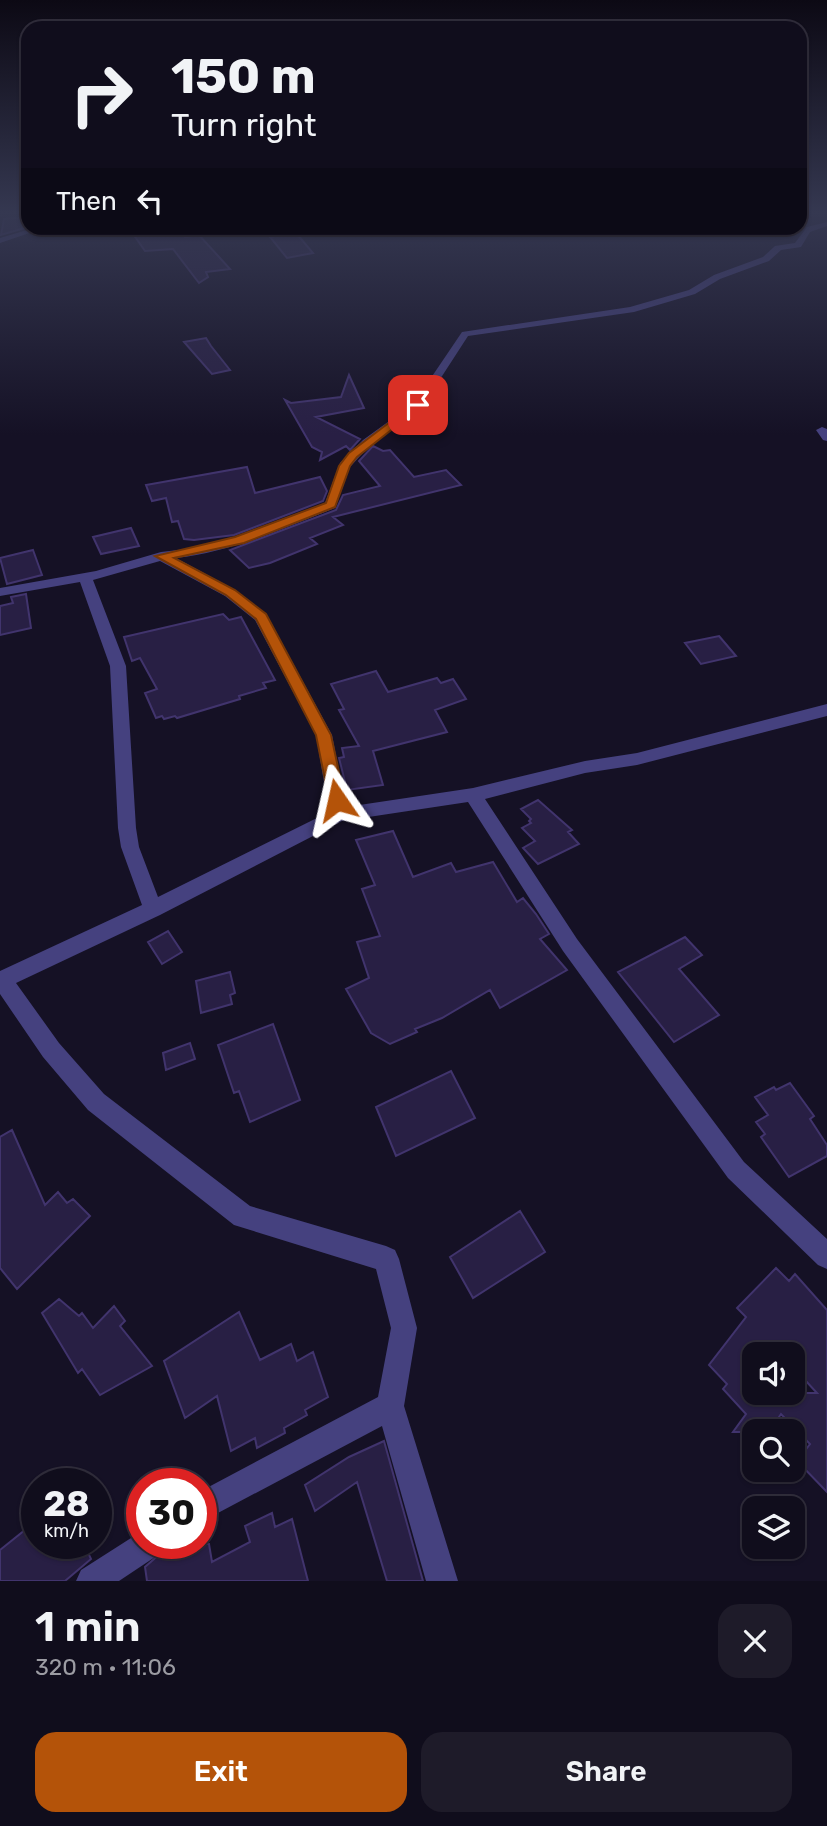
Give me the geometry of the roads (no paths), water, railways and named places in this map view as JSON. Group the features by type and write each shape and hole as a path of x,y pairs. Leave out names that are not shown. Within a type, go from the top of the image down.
{"street":[{"path":"0,592 85,578 161,556 196,552 240,540 331,505 344,466 367,443 418,405 465,334 631,310 692,292 701,287"},
{"path":"161,556 230,593 261,617 324,735 339,815"},
{"path":"85,578 118,666 127,828 130,847 153,909"},
{"path":"442,1581 390,1406 404,1328 386,1259 243,1216 96,1102 51,1050 1,980 153,909 339,815 474,795 585,767 637,759 827,710"},
{"path":"474,795 570,945 736,1170 827,1256"},
{"path":"217,1498 390,1406"},
{"path":"92,1581 126,1558"}]}
